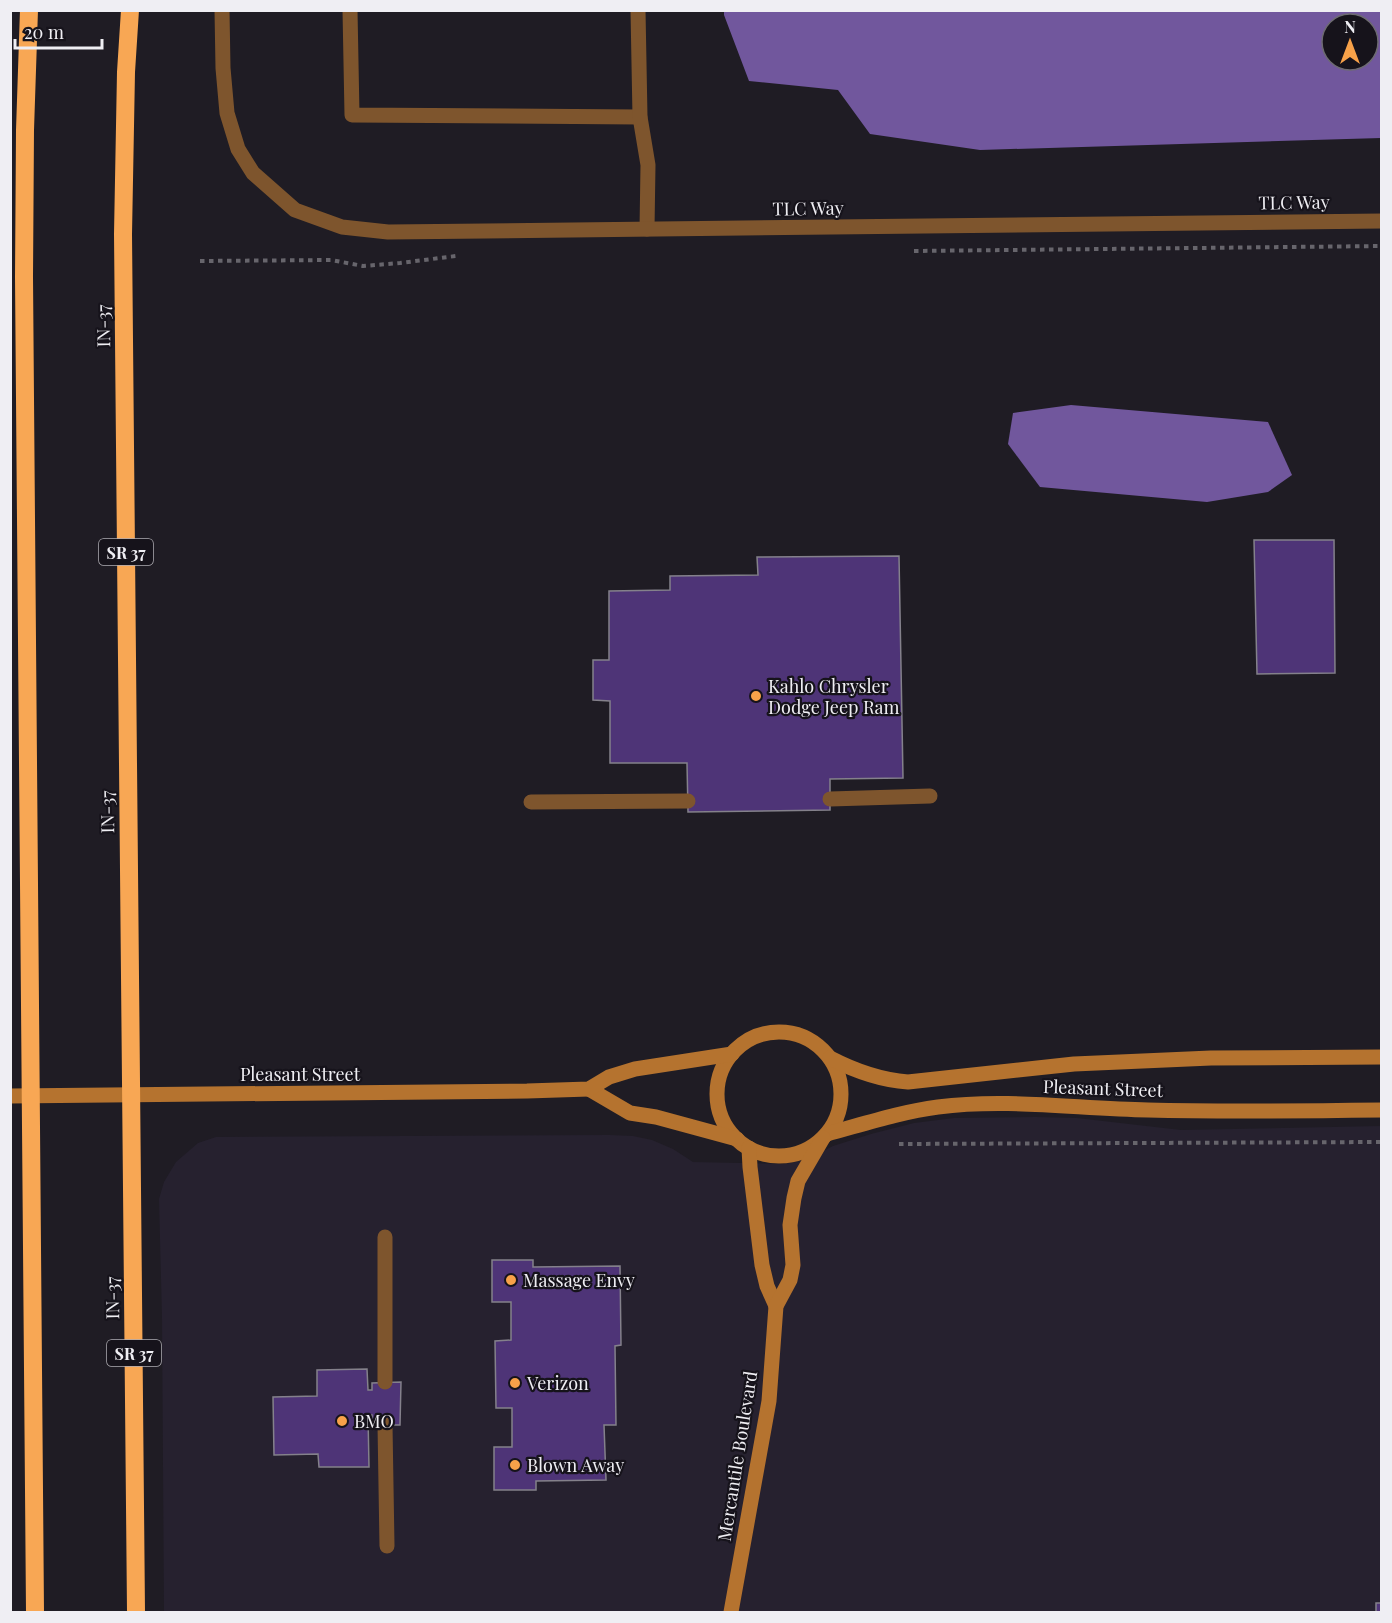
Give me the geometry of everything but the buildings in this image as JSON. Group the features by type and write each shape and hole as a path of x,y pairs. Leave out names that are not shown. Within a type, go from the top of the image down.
{"highway":[{"path":"29,10 17,276 31,1096 35,1612"},
{"name":"IN-37","path":"130,10 123,234 136,1612"}],"street":[{"name":"TLC Way","path":"222,10 223,68 227,113 238,149 252,173 295,210 342,227 388,232 1382,221"},
{"path":"350,10 352,115 640,117"},
{"path":"638,10 640,117 648,165 646,229"},
{"path":"830,799 930,796"},
{"path":"531,802 688,801"},
{"path":"589,1089 630,1113 656,1117 743,1144 764,1154 787,1155 810,1148 825,1136 836,1120 841,1104 838,1072 830,1058 819,1046 806,1038 790,1033 774,1032 758,1036 743,1044 732,1054 721,1074 717,1098 720,1113 727,1127 743,1144"},
{"name":"Pleasant Street","path":"10,1096 527,1092 589,1089 609,1077 635,1069 732,1054"},
{"name":"Pleasant Street","path":"830,1058 861,1072 891,1081 908,1082 1074,1064 1211,1058 1382,1057"},
{"name":"Pleasant Street","path":"825,1136 903,1113 940,1107 990,1104 1149,1110 1382,1110"},
{"name":"Mercantile Boulevard","path":"731,1612 769,1401 777,1306 793,1265 789,1225 794,1198 798,1181 825,1136"},
{"name":"Mercantile Boulevard","path":"743,1144 751,1176 762,1265 767,1286 777,1306"},
{"path":"385,1237 385,1382"},
{"path":"385,1425 387,1546"}],"path":[{"path":"908,251 1382,246"},
{"path":"200,261 331,260 363,266 457,256"},
{"path":"899,1144 1382,1142"}],"shaded area":[{"path":"724,11 1381,11 1381,138 980,150 870,134 838,90 749,81"},
{"path":"1071,405 1268,422 1292,475 1268,492 1207,502 1040,487 1008,444 1013,413"},
{"path":"954,1118 1077,1118 1181,1130 1381,1126 1381,1612 164,1612 159,1199 164,1182 176,1162 198,1143 216,1137 609,1135 652,1140 673,1149 693,1162 783,1164 806,1160 833,1146 914,1123"}],"place":[{"name":"Kahlo Chrysler Dodge Jeep Ram","path":"756,696"},
{"name":"Massage Envy","path":"511,1280"},
{"name":"Verizon","path":"515,1383"},
{"name":"BMO","path":"342,1421"},
{"name":"Blown Away","path":"515,1465"}]}
